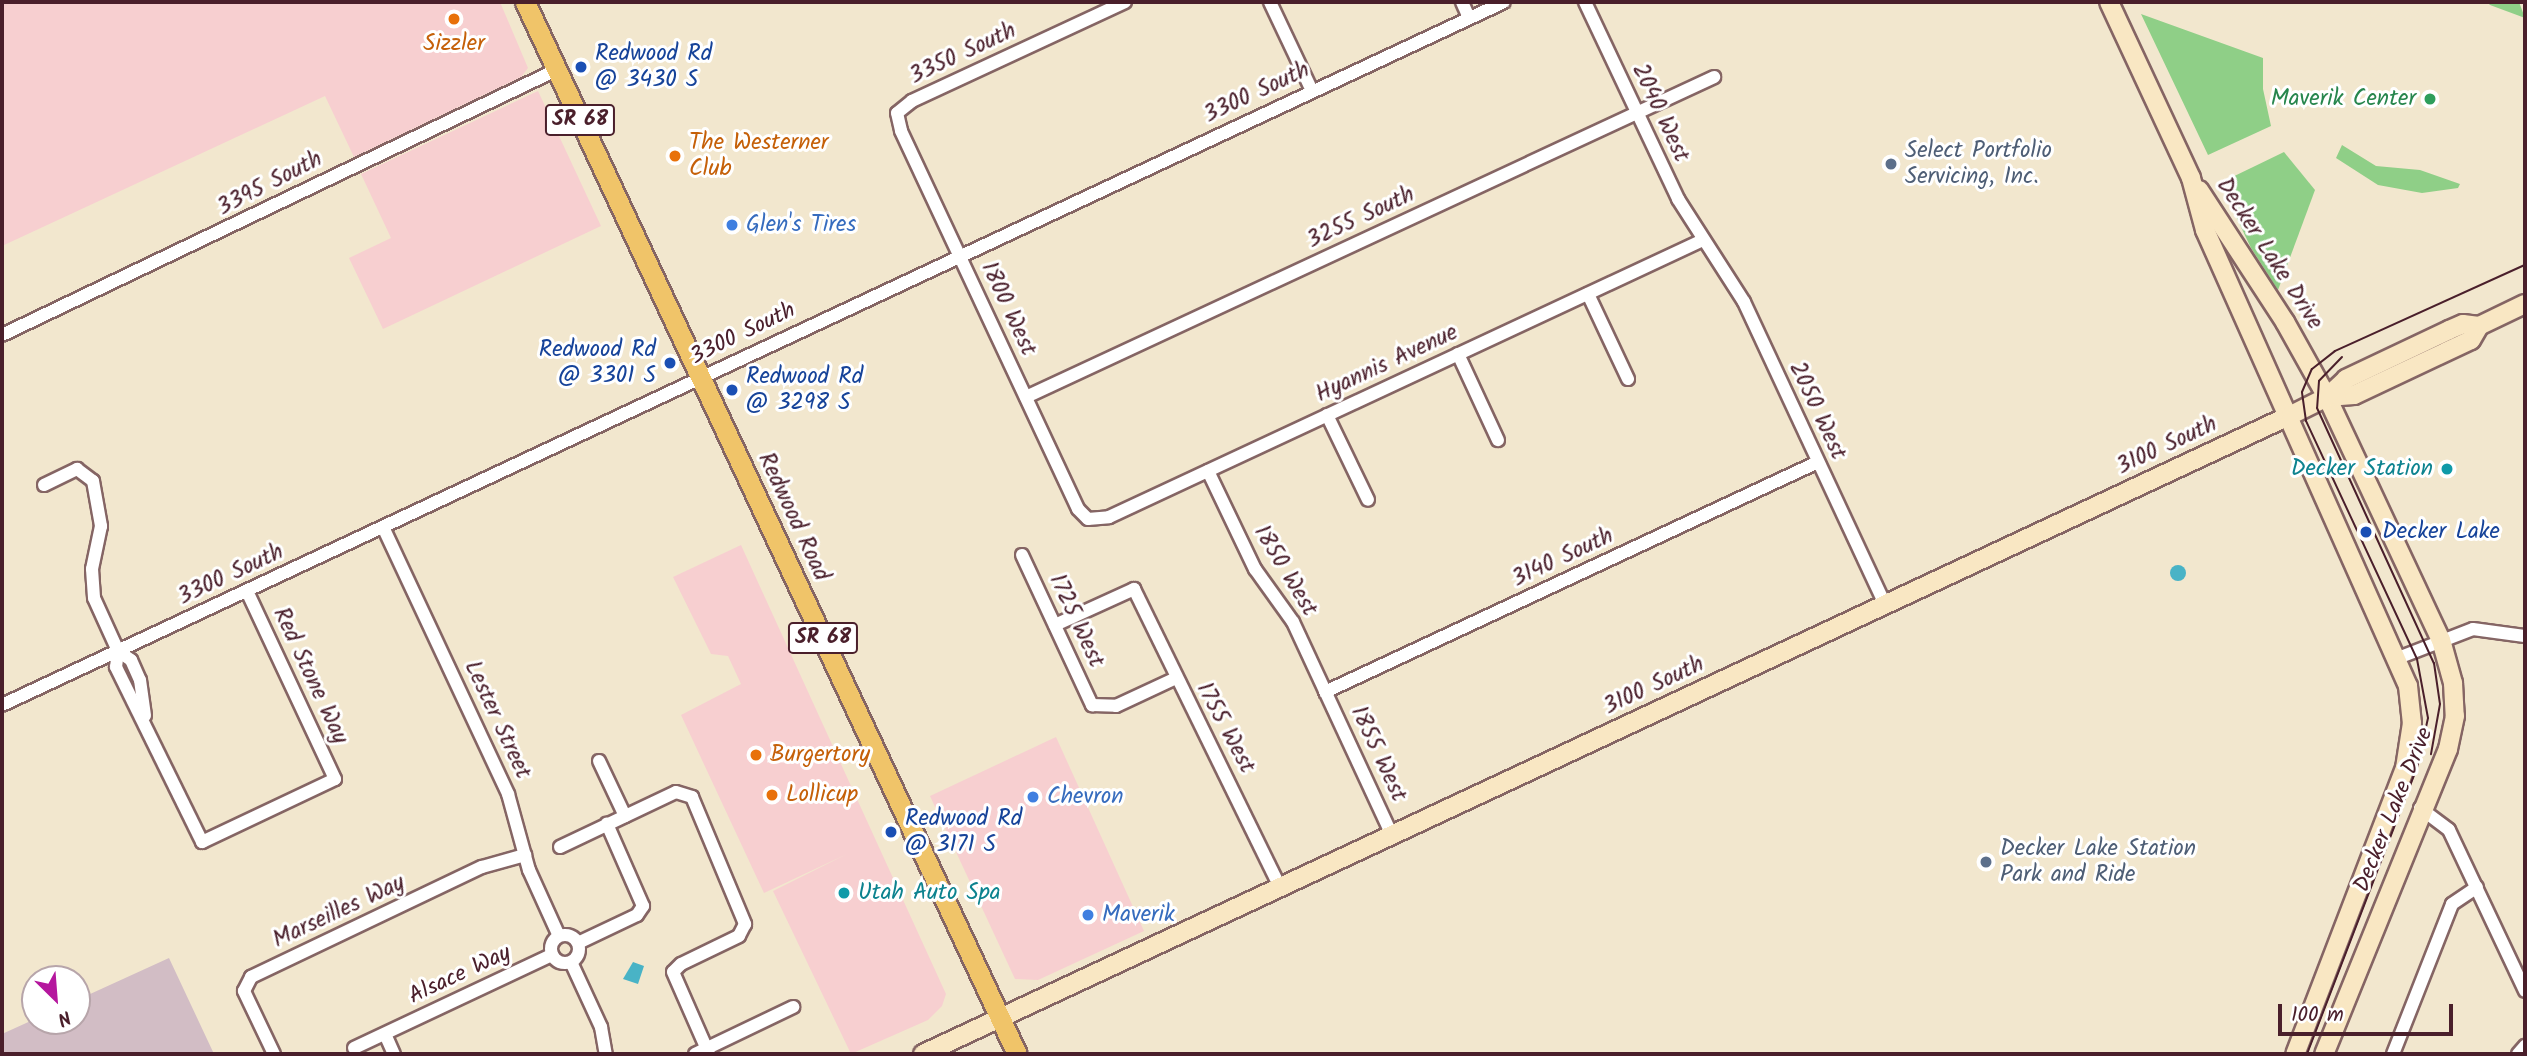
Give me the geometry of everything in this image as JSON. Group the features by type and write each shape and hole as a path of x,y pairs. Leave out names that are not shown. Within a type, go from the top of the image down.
{"main road":[{"name":"Redwood Road","path":"524,2 1017,1054"}],"street":[{"name":"3350 South","path":"897,113 912,101 1125,2"},
{"path":"1270,2 1312,91"},
{"path":"1462,2 1469,18"},
{"name":"3300 South","path":"2,705 1504,2"},
{"name":"2040 West","path":"1585,2 1637,112 1703,240"},
{"name":"Decker Lake Drive","path":"2109,2 2191,178 2286,322 2327,397 2441,640 2454,683 2454,724 2448,749 2420,808 2324,1054"},
{"name":"3395 South","path":"2,335 556,70"},
{"name":"3255 South","path":"1026,397 1714,77"},
{"name":"1800 West","path":"897,113 901,131 1078,509 1088,519"},
{"name":"Decker Lake Drive","path":"2191,178 2205,230 2291,415 2398,658 2411,712 2405,768 2295,1054"},
{"name":"Hyannis Avenue","path":"1088,519 1104,520 1703,240"},
{"name":"2050 West","path":"1703,240 1744,302 1885,605"},
{"path":"1588,294 1628,379"},
{"name":"3100 South","path":"923,1054 2291,415 2327,397 2346,379 2371,367 2463,324 2479,326 2525,304"},
{"path":"1458,354 1498,440"},
{"path":"1327,415 1368,500"},
{"name":"3140 South","path":"1325,692 1818,462"},
{"path":"44,485 77,469 93,481 101,519 92,569 94,598 118,651"},
{"name":"1850 West","path":"1208,471 1250,558 1286,610 1325,692"},
{"name":"Lester Street","path":"383,527 508,794 525,855 559,936"},
{"name":"1725 West","path":"1022,555 1092,705 1116,706 1176,678"},
{"name":"1755 West","path":"1055,625 1134,589 1280,887"},
{"name":"Red Stone Way","path":"118,651 131,660 141,680 146,720 202,842 335,779 247,591"},
{"path":"2398,658 2441,640 2487,627 2525,636"},
{"name":"1855 West","path":"1325,692 1392,835"},
{"path":"599,761 625,816"},
{"path":"560,847 676,792 686,792 713,842 718,865 745,925 742,934 681,964 673,972 703,1052 793,1007"},
{"path":"2420,808 2446,825 2525,991"},
{"path":"578,943 643,909 607,824"},
{"name":"Marseilles Way","path":"274,1054 244,991 251,977 482,867 525,855"},
{"path":"2393,1054 2452,904 2477,887"},
{"path":"568,935 578,943 578,956 570,962 558,961 552,955 551,946 559,936 568,935"},
{"name":"Alsace Way","path":"354,1048 552,955"},
{"path":"570,962 601,1027 606,1054"},
{"path":"384,1034 394,1054"},
{"path":"2518,1054 2525,1046"}],"shaded area":[{"path":"2,2 500,2 528,68 521,77 354,157 325,96 2,246"},
{"path":"538,91 601,226 383,329 349,258 391,238 361,174"},
{"path":"741,545 946,994 942,1006 928,1020 851,1054 773,891 847,854 764,893 681,715 741,684 728,656 711,654 673,577"},
{"path":"1056,737 1144,931 1038,980 1015,979 930,796"},
{"path":"169,958 214,1054 2,1054 2,1034 21,1025 21,1035 91,1035 91,994"}],"green space":[{"path":"2487,2 2519,2 2525,18 2490,5"},
{"path":"2141,14 2263,58 2263,89 2271,126 2208,155"},
{"path":"2342,145 2376,166 2420,170 2460,184 2458,188 2422,193 2378,185 2336,158"},
{"path":"2284,152 2315,190 2278,290 2251,248 2220,183"}],"water":[{"path":"2175,565 2181,565 2186,573 2184,579 2175,581 2170,576 2170,570"},
{"path":"633,962 644,966 638,984 623,979"}],"tram line":[{"path":"2307,1054 2417,768 2428,718 2417,659 2306,421 2302,392 2312,369 2335,351 2525,265"},
{"path":"2342,357 2319,381 2317,408 2434,663 2440,704 2431,754"}],"place":[{"name":"Sizzler","path":"454,19"},
{"name":"Redwood Rd @ 3430 S","path":"581,67"},
{"name":"Maverik Center","path":"2430,99"},
{"name":"The Westerner Club","path":"675,156"},
{"name":"Select Portfolio Servicing, Inc.","path":"1891,164"},
{"name":"Glen's Tires","path":"732,225"},
{"name":"Redwood Rd @ 3301 S","path":"670,363"},
{"name":"Redwood Rd @ 3298 S","path":"732,390"},
{"name":"Decker Station","path":"2447,469"},
{"name":"Decker Lake","path":"2366,532"},
{"name":"Burgertory","path":"756,755"},
{"name":"Lollicup","path":"772,795"},
{"name":"Chevron","path":"1033,797"},
{"name":"Redwood Rd @ 3171 S","path":"891,832"},
{"name":"Decker Lake Station Park and Ride","path":"1986,862"},
{"name":"Utah Auto Spa","path":"844,893"},
{"name":"Maverik","path":"1088,915"}]}
